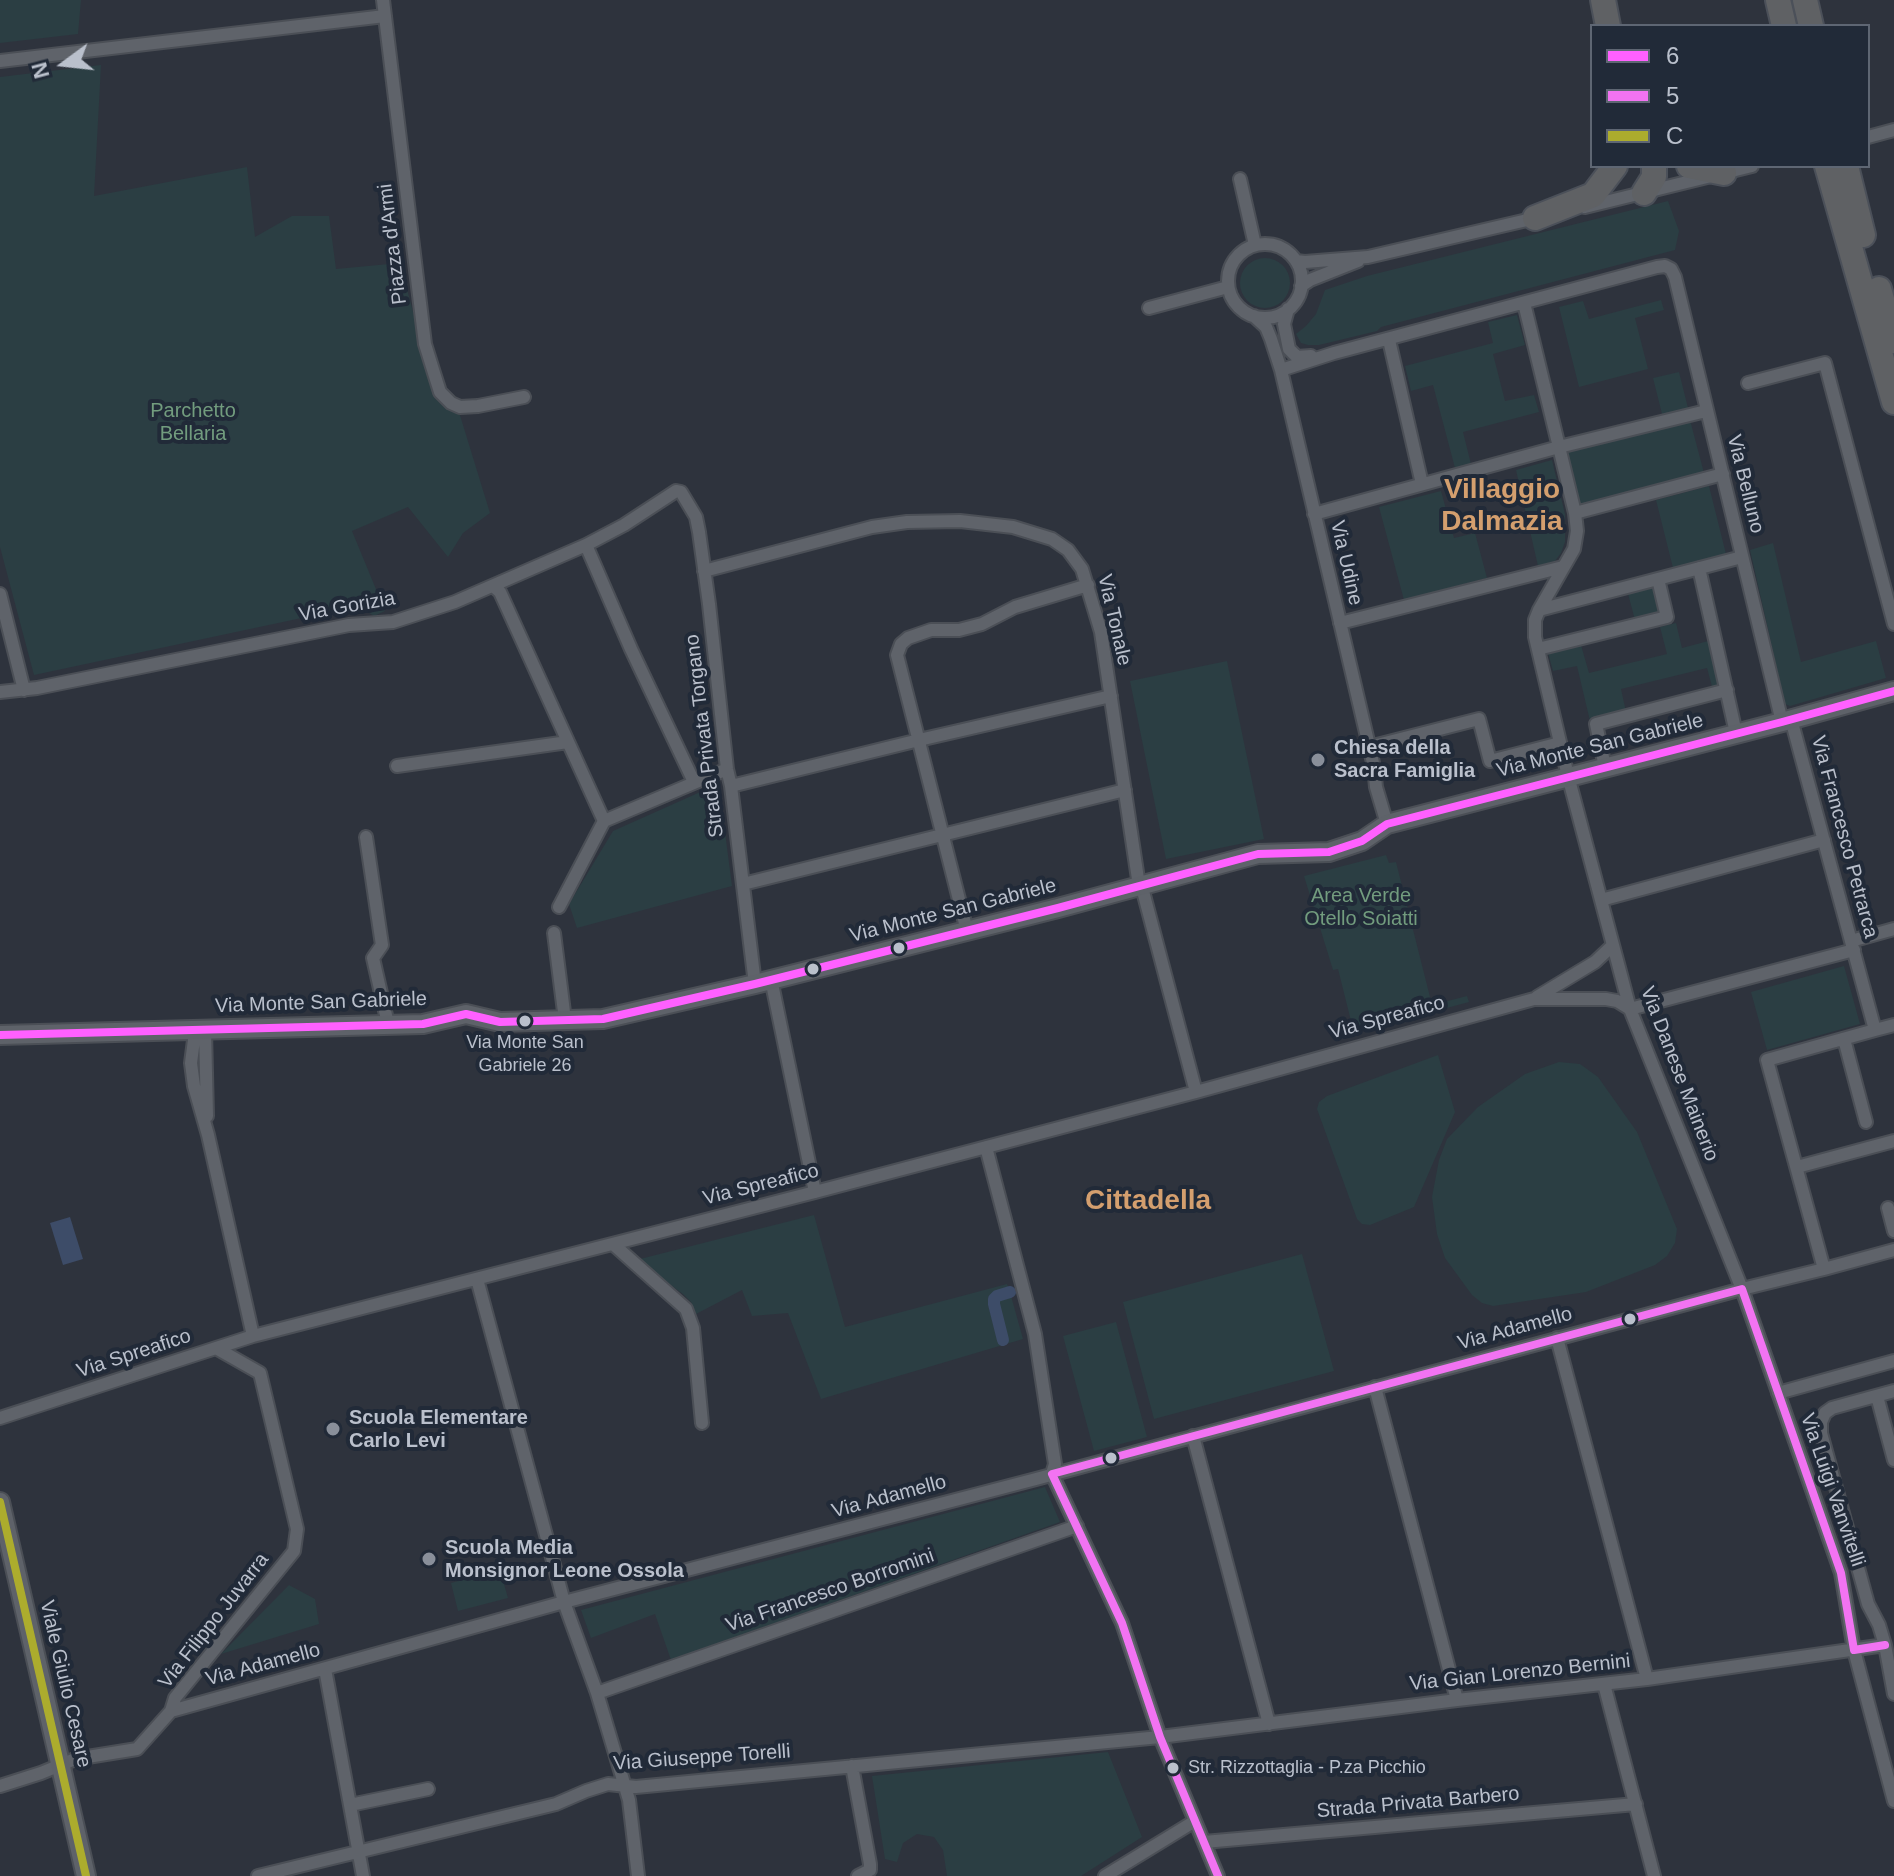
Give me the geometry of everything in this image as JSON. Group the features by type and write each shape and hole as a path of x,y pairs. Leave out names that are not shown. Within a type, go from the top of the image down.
{"highway":[{"path":"1603,0 1608,24"},
{"path":"1778,0 1784,24"},
{"path":"1788,0 1793,24"},
{"path":"1805,0 1811,24"},
{"path":"1814,0 1818,24"},
{"path":"1535,218 1593,195 1613,168"},
{"path":"1644,193 1654,177 1654,168"},
{"path":"1699,168 1724,173"},
{"path":"1828,168 1894,402"},
{"path":"1847,168 1894,341"}],"street":[{"name":"Piazza d'Armi","path":"383,0 425,344 440,392 460,407 524,397"},
{"path":"0,61 385,16"},
{"path":"1870,136 1894,130"},
{"path":"1301,286 1368,257 1744,168"},
{"path":"1240,179 1255,245"},
{"path":"1267,243 1288,252 1296,261 1301,286 1294,303 1278,315 1266,318 1254,316 1245,312 1231,297 1228,276 1231,265 1245,249 1267,243"},
{"path":"1296,261 1368,257"},
{"name":"Via Belluno","path":"1524,303 1657,267 1671,269 1786,720"},
{"path":"1149,308 1228,287"},
{"path":"1281,370 1524,303 1577,531 1574,549 1539,610"},
{"path":"1288,309 1284,324 1292,354 1302,357 1334,353"},
{"name":"Via Udine","path":"1254,316 1266,327 1281,370 1387,824"},
{"path":"1389,340 1422,484"},
{"path":"1748,383 1825,363 1894,624"},
{"path":"1314,514 1559,447 1706,411"},
{"path":"1575,513 1723,474"},
{"name":"Via Gorizia","path":"0,692 24,690 349,625 393,622 455,602 586,545 624,525 676,491"},
{"name":"Strada Privata Torgano","path":"676,491 681,492 696,517 743,884 763,982 815,1192"},
{"name":"Via Tonale","path":"704,571 872,527 907,522 960,521 1013,527 1052,539 1068,550 1082,569 1101,632 1141,885 1196,1092"},
{"path":"586,545 694,782"},
{"path":"1539,610 1742,557"},
{"path":"1340,623 1563,567"},
{"path":"1699,568 1736,733"},
{"path":"1538,649 1667,617 1658,579"},
{"path":"967,931 897,655 901,644 908,638 931,630 959,630 982,624 1015,607 1088,585"},
{"path":"493,586 500,592 604,821"},
{"path":"0,594 24,690"},
{"name":"Via Danese Mainerio","path":"1539,610 1535,629 1538,649 1630,1009 1742,1289"},
{"path":"1605,767 1596,724 1727,690"},
{"name":"Via Monte San Gabriele","path":"0,1035 423,1024 466,1014 500,1022 603,1019 967,931 1258,854 1329,852 1362,841 1387,824 1894,691"},
{"path":"731,786 1111,696"},
{"path":"1369,747 1479,719 1490,761 1560,743"},
{"name":"Via Francesco Petrarca","path":"1786,720 1824,840 1875,1030"},
{"path":"397,766 568,742"},
{"path":"559,907 604,821 727,769"},
{"path":"743,884 1125,790"},
{"path":"366,837 382,945 373,958 388,1024"},
{"path":"1601,900 1824,840"},
{"path":"1630,1009 1852,946 1894,929"},
{"path":"554,933 565,1020"},
{"name":"Via Spreafico","path":"1534,999 1595,962 1613,945"},
{"name":"Via Spreafico","path":"0,1418 253,1336 1196,1092 1534,999 1606,999 1630,1009"},
{"path":"1824,1269 1767,1060 1894,1025"},
{"path":"199,1030 208,1135 253,1336"},
{"path":"1844,1039 1866,1122"},
{"path":"1797,1167 1894,1141"},
{"path":"986,1147 1035,1334 1055,1464 1052,1474 1122,1623 1160,1737 1218,1876"},
{"path":"1888,1208 1894,1231"},
{"path":"613,1244 686,1309 693,1328 702,1423"},
{"path":"1742,1289 1894,1250"},
{"path":"477,1279 564,1602 597,1693 629,1800 638,1876"},
{"name":"Via Adamello","path":"171,1711 564,1602 1742,1289"},
{"name":"Via Luigi Vanvitelli","path":"1742,1289 1841,1573 1854,1650 1894,1801"},
{"path":"1557,1338 1647,1679"},
{"name":"Via Filippo Juvarra","path":"171,1711 175,1698 294,1551 297,1529 260,1373 216,1348"},
{"path":"1778,1393 1894,1361"},
{"path":"1375,1387 1457,1700"},
{"path":"1894,1391 1832,1408 1825,1413 1821,1422 1821,1433 1868,1604 1879,1625 1892,1664 1894,1694"},
{"path":"1877,1396 1894,1460"},
{"path":"1193,1436 1269,1724"},
{"name":"Viale Giulio Cesare","path":"0,1502 86,1876"},
{"name":"Via Francesco Borromini","path":"597,1693 1077,1526"},
{"path":"1879,1625 1893,1621"},
{"name":"Via Gian Lorenzo Bernini","path":"1160,1737 1647,1679 1885,1645"},
{"path":"325,1669 363,1876"},
{"path":"1604,1684 1654,1876"},
{"path":"0,1786 75,1759 137,1749 171,1711"},
{"name":"Via Giuseppe Torelli","path":"258,1876 556,1804 608,1784 636,1787 1160,1737"},
{"path":"852,1766 870,1864 870,1870 858,1876"},
{"path":"350,1805 428,1789"},
{"name":"Strada Privata Barbero","path":"1204,1842 1636,1804"},
{"path":"1105,1876 1195,1821"}],"green space":[{"path":"0,0 81,0 78,34 0,43"},
{"name":"Parchetto Bellaria","path":"101,65 94,196 247,167 255,237 292,216 329,216 336,269 400,263 435,394 448,408 459,412 490,513 463,533 448,557 408,507 352,531 385,611 374,616 358,606 34,675 0,547 0,77"},
{"path":"1668,201 1679,231 1675,250 1319,345 1301,343 1296,334 1316,314 1325,290 1367,276"},
{"path":"1265,258 1283,265 1290,283 1283,301 1265,308 1247,301 1240,283 1247,265"},
{"path":"1661,300 1664,310 1635,318 1648,369 1579,387 1559,307 1583,301 1589,319"},
{"path":"1517,315 1525,345 1493,354 1505,401 1534,395 1539,412 1463,432 1471,464 1455,468 1433,385 1411,391 1405,366 1493,343 1488,322"},
{"path":"1679,372 1689,412 1663,418 1653,378"},
{"path":"1690,420 1704,473 1578,505 1565,451"},
{"path":"1552,460 1565,514 1565,542 1555,561 1538,566 1516,470"},
{"path":"1709,486 1726,554 1673,568 1656,500"},
{"path":"1441,491 1454,538 1475,533 1487,578 1404,600 1379,507"},
{"path":"1773,543 1801,662 1876,641 1886,678 1790,706 1785,704 1750,550"},
{"path":"1654,584 1662,614 1635,620 1627,590"},
{"path":"1676,623 1682,648 1712,640 1723,687 1713,690 1707,668 1621,689 1626,712 1590,721 1577,666 1553,671 1548,653 1581,645 1589,673 1667,654 1660,627"},
{"path":"1227,661 1264,839 1166,859 1130,681"},
{"path":"719,786 732,886 577,928 569,904 613,831"},
{"name":"Area Verde Otello Soiatti","path":"1386,855 1389,863 1396,862 1432,1005 1467,996 1469,1002 1354,1033 1338,969 1333,970 1304,876"},
{"path":"1844,966 1860,1024 1767,1050 1751,992"},
{"path":"1438,1055 1455,1112 1414,1207 1370,1225 1362,1224 1357,1219 1317,1109 1319,1102 1327,1096"},
{"path":"1559,1062 1580,1064 1598,1077 1637,1132 1677,1229 1675,1243 1667,1256 1655,1265 1586,1292 1493,1306 1482,1303 1472,1295 1445,1258 1437,1234 1432,1197 1439,1160 1447,1139 1478,1107 1525,1074"},
{"path":"814,1215 845,1327 1007,1284 1009,1289 994,1292 989,1297 995,1329 1004,1326 997,1302 1011,1296 1023,1339 821,1399 788,1313 752,1316 742,1290 696,1314 683,1294 636,1260"},
{"path":"1302,1254 1334,1371 1154,1419 1123,1302"},
{"path":"1116,1322 1147,1437 1094,1451 1063,1336"},
{"path":"1045,1487 1060,1522 671,1660 655,1614 591,1638 581,1610"},
{"path":"500,1570 508,1598 458,1611 451,1583"},
{"path":"289,1585 315,1599 319,1624 221,1654"},
{"path":"1108,1752 1142,1837 1081,1876 947,1876 943,1850 934,1837 917,1834 903,1843 897,1862 885,1859 872,1776"}],"water":[{"path":"70,1217 83,1259 63,1265 50,1223"}],"waterway":[{"path":"1003,1340 994,1299 1010,1292"}],"transit line":[{"name":"6","path":"0,1035 423,1024 466,1014 500,1022 603,1019 1058,908 1258,854 1329,852 1362,841 1387,824 1894,691"},
{"name":"5","path":"1218,1876 1160,1737 1122,1623 1052,1474 1742,1289 1841,1573 1854,1650 1885,1645"},
{"name":"C","path":"0,1502 86,1876"}],"place":[{"name":"Chiesa della Sacra Famiglia","path":"1318,760"},
{"name":"Via Monte San Gabriele 26","path":"525,1021"},
{"name":"Scuola Elementare Carlo Levi","path":"333,1429"},
{"name":"Scuola Media Monsignor Leone Ossola","path":"429,1559"},
{"name":"Str. Rizzottaglia - P.za Picchio","path":"1173,1768"}],"district":[{"name":"Villaggio Dalmazia","path":"1502,506"},
{"name":"Cittadella","path":"1148,1201"}]}
